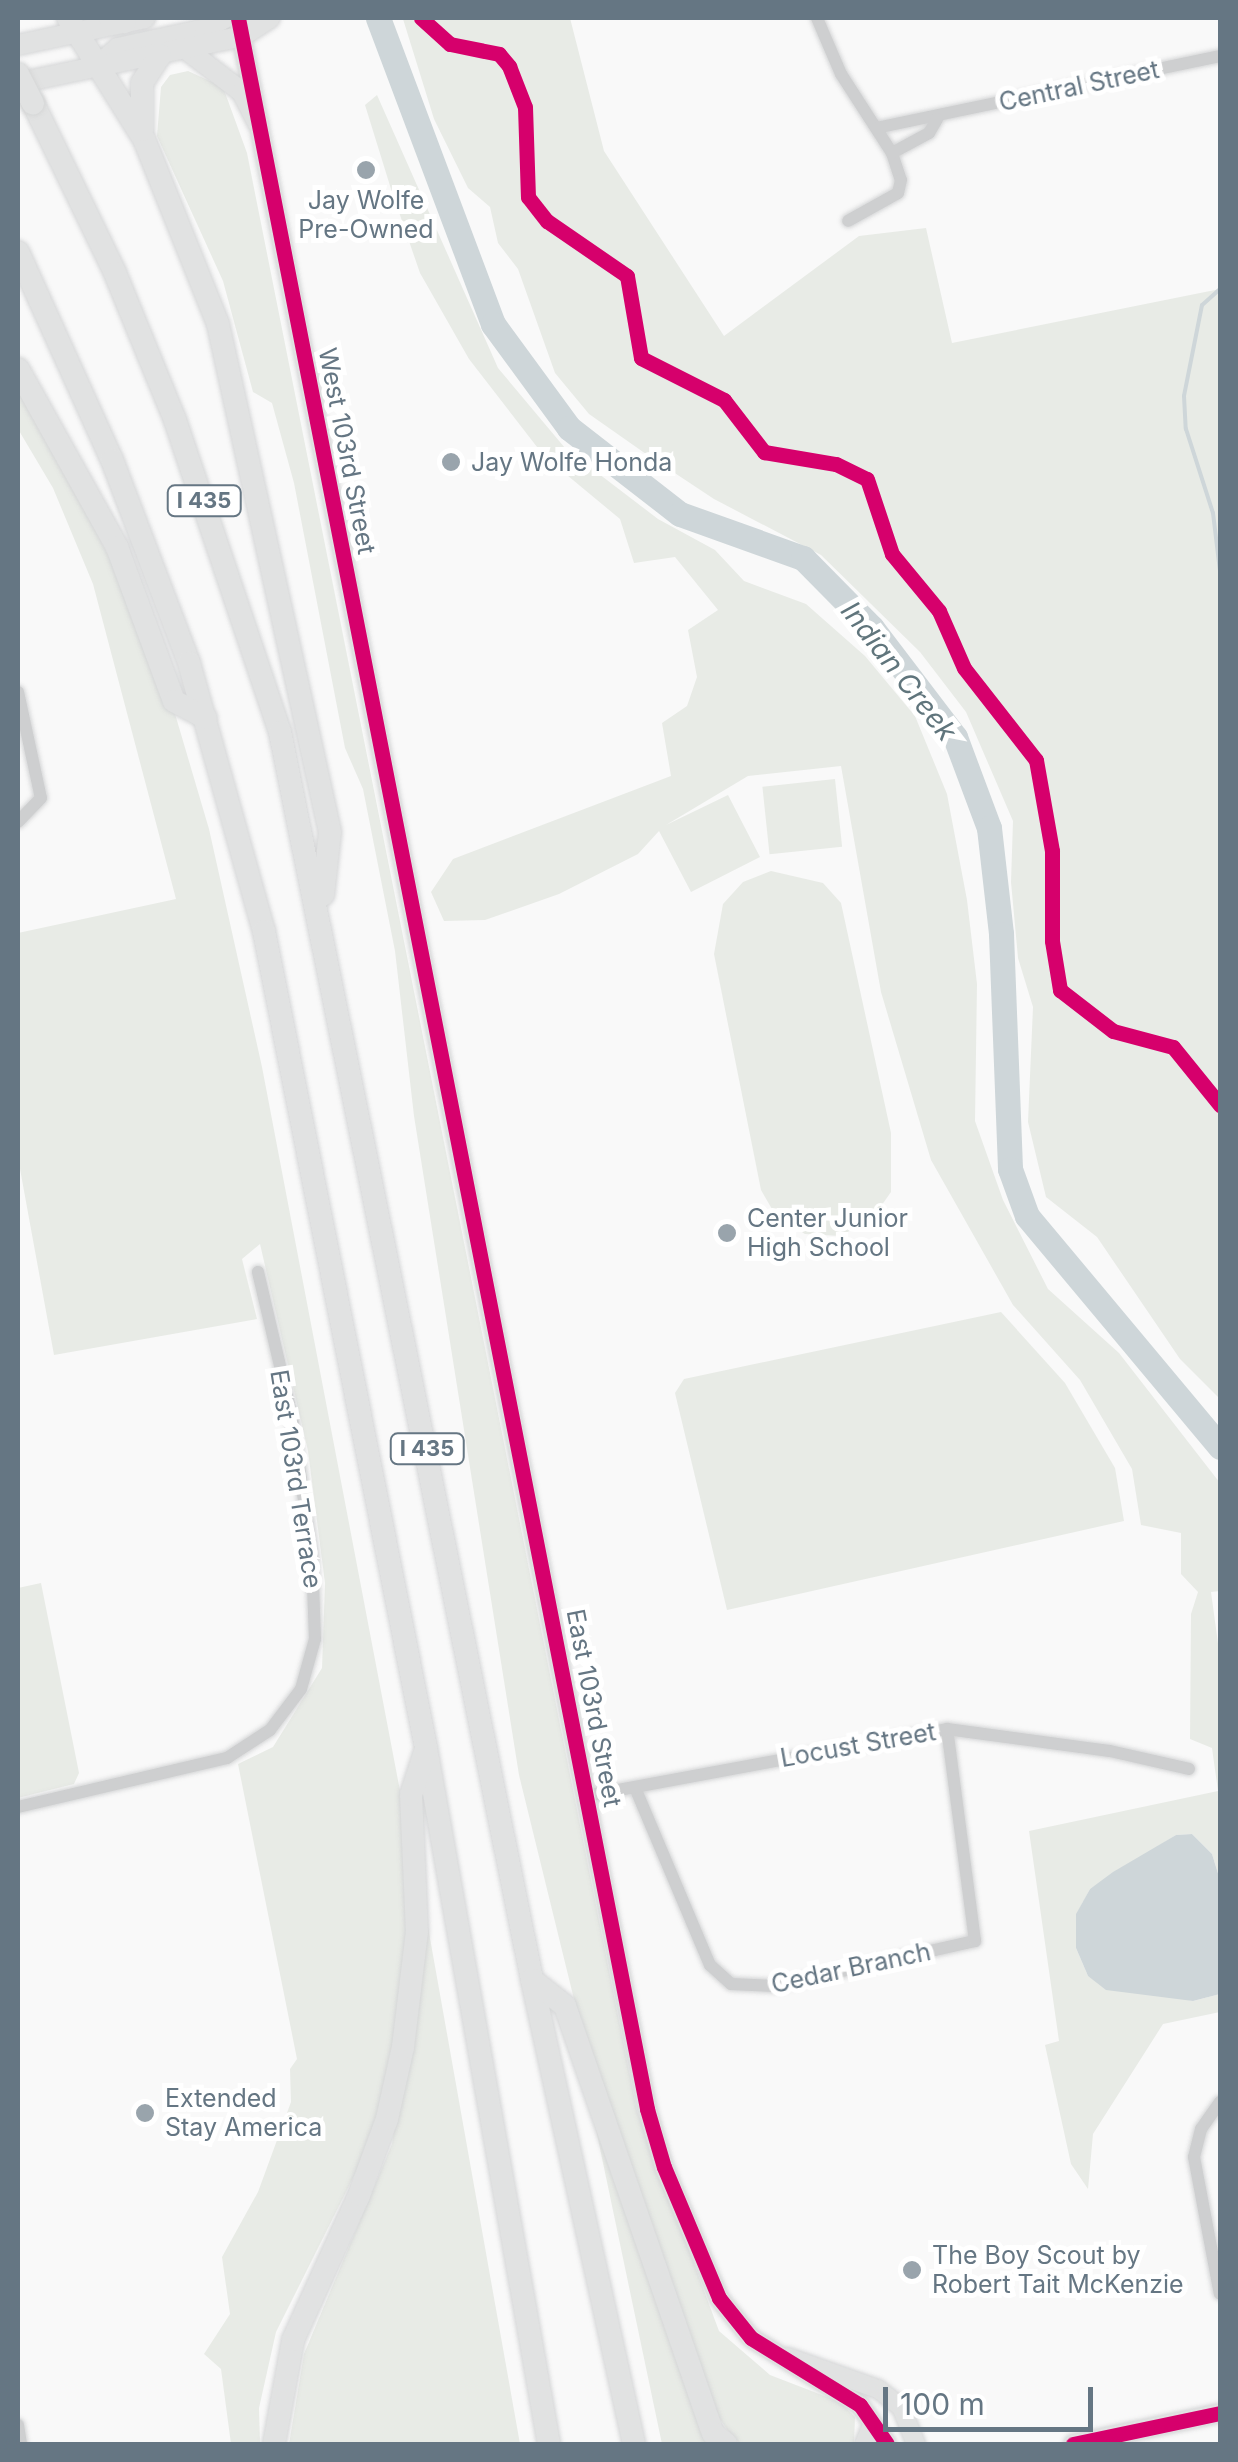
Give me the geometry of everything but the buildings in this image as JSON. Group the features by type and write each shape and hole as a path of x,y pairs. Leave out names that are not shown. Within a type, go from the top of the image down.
{"highway":[{"path":"72,25 95,68 144,139 218,324 298,670 330,832 321,918"},
{"path":"144,139 142,83 160,55"},
{"name":"I 435","path":"18,74 116,273 212,524 280,732 321,918 532,1980 634,2444"},
{"name":"I 435","path":"18,252 112,460 206,718 268,950 426,1748 549,2444"},
{"path":"18,369 117,547 174,701 206,718"},
{"path":"274,2444 288,2355 359,2196 387,2119 404,2046 417,1932 412,1795 426,1748"},
{"path":"532,1980 565,2006 718,2441"}],"main road":[{"path":"95,68 118,48 204,29 225,18"},
{"path":"18,84 187,50 270,18"},
{"path":"18,45 72,25 126,19"},
{"path":"187,50 242,92 258,124"}],"street":[{"path":"817,18 841,74 892,153 898,192 848,221"},
{"name":"West 103rd Street","path":"240,27 410,894"},
{"name":"Central Street","path":"876,128 921,114 937,118 1220,56"},
{"name":"Central Street","path":"892,153 929,132 937,118"},
{"path":"18,692 40,798 23,820"},
{"name":"East 103rd Street","path":"410,894 626,2019 662,2162 720,2298 751,2338 860,2405 887,2444"},
{"name":"East 103rd Terrace","path":"18,1807 208,1764 250,1746 301,1689 316,1627 292,1418 258,1272"},
{"name":"Locust Street","path":"586,1796 636,1790 946,1729 1110,1751 1188,1769"},
{"name":"Cedar Branch","path":"636,1790 710,1965 731,1984 775,1986 975,1940 946,1729"},
{"path":"1220,2102 1201,2129 1194,2157 1220,2294"},
{"name":"East 103rd Street","path":"778,2354 878,2389 902,2407 916,2444"},
{"path":"1073,2444 1220,2412"},
{"path":"18,2425 21,2444"},
{"path":"864,2444 872,2425"}],"shaded area":[{"path":"570,18 604,151 724,336 859,236 926,228 952,343 1220,289 1220,1399 1180,1359 1097,1237 1046,1197 1028,1122 1033,1007 1018,958 1011,882 1013,821 966,712 920,652 821,555 714,499 646,454 589,414 555,373 518,269 498,243 490,207 468,188 434,119 403,19"},
{"path":"188,71 223,87 247,153 637,2111 719,2331 770,2375 840,2402 855,2417 854,2444 740,2444 726,2428 712,2407 584,2040 519,1775 414,1116 395,951 363,789 345,748 294,483 272,403 253,392 223,281 157,136 161,87 170,75"},
{"path":"377,95 498,368 565,448 658,519 715,550 744,581 806,604 865,656 915,716 947,794 967,900 977,984 975,1121 1003,1200 1048,1289 1119,1353 1220,1483 1220,1591 1211,1592 1220,1658 1220,1880 1212,1854 1192,1834 1176,1835 1090,1889 1076,1915 1076,1948 1088,1976 1193,2001 1220,1994 1220,2012 1163,2024 1093,2134 1088,2189 1071,2164 1045,2045 1059,2041 1029,1831 1218,1791 1212,1748 1190,1739 1191,1614 1198,1592 1181,1574 1181,1533 1141,1525 1132,1469 1080,1380 1013,1305 931,1160 881,992 841,766 748,776 666,825 728,795 760,857 691,892 659,831 638,854 559,894 485,920 444,921 431,892 453,859 671,776 662,723 687,706 697,677 688,630 718,610 675,557 634,563 620,519 544,456 469,359 420,273 365,105"},
{"path":"18,389 64,466 127,593 173,707 209,829 262,1067 405,1817 406,1954 387,2084 364,2156 276,2332 259,2408 260,2444 231,2444 221,2369 204,2354 230,2314 222,2257 258,2192 291,2102 290,2069 297,2059 238,1764 273,1747 322,1668 325,1583 308,1451 260,1244 242,1259 257,1319 54,1355 18,1158 18,933 176,899 93,584 53,488 18,429"},
{"path":"835,779 842,847 770,854 762,787"},
{"path":"771,871 823,883 841,903 891,1133 891,1192 872,1219 840,1236 805,1234 776,1216 761,1190 714,954 723,904 743,882"},
{"path":"1001,1312 1065,1383 1115,1468 1124,1521 727,1610 675,1393 684,1379"},
{"path":"41,1583 79,1773 74,1784 18,1798 18,1588"},
{"path":"1192,1834 1212,1854 1220,1880 1220,1994 1193,2001 1106,1990 1088,1976 1076,1948 1076,1914 1090,1889 1113,1872 1176,1835"},
{"path":"425,1910 520,2444 289,2444 304,2354 392,2144"},
{"path":"594,2120 700,2430 707,2444 662,2444"}],"waterway":[{"name":"Indian Creek","path":"378,18 493,324 569,428 680,514 803,558 872,628 955,737 989,828 1001,934 1010,1169 1027,1216 1220,1447"},
{"path":"1220,289 1202,305 1184,396 1186,429 1213,513 1220,571"},
{"path":"1220,599 1220,660"}],"cycle path":[{"path":"238,18 647,2109 664,2167 719,2298 751,2338 860,2405 887,2444"},
{"path":"421,18 450,44 499,54 509,66 525,107 528,197 547,221 627,276 641,358 724,400 764,452 836,464 867,479 892,554 939,611 964,668 1036,760 1052,851 1052,941 1060,990 1113,1031 1173,1047 1220,1105"},
{"path":"1073,2444 1220,2413"}],"place":[{"name":"Jay Wolfe Pre-Owned","path":"366,170"},
{"name":"Jay Wolfe Honda","path":"451,462"},
{"name":"Center Junior High School","path":"727,1233"},
{"name":"Extended Stay America","path":"145,2113"},
{"name":"The Boy Scout by Robert Tait McKenzie","path":"912,2270"}]}
